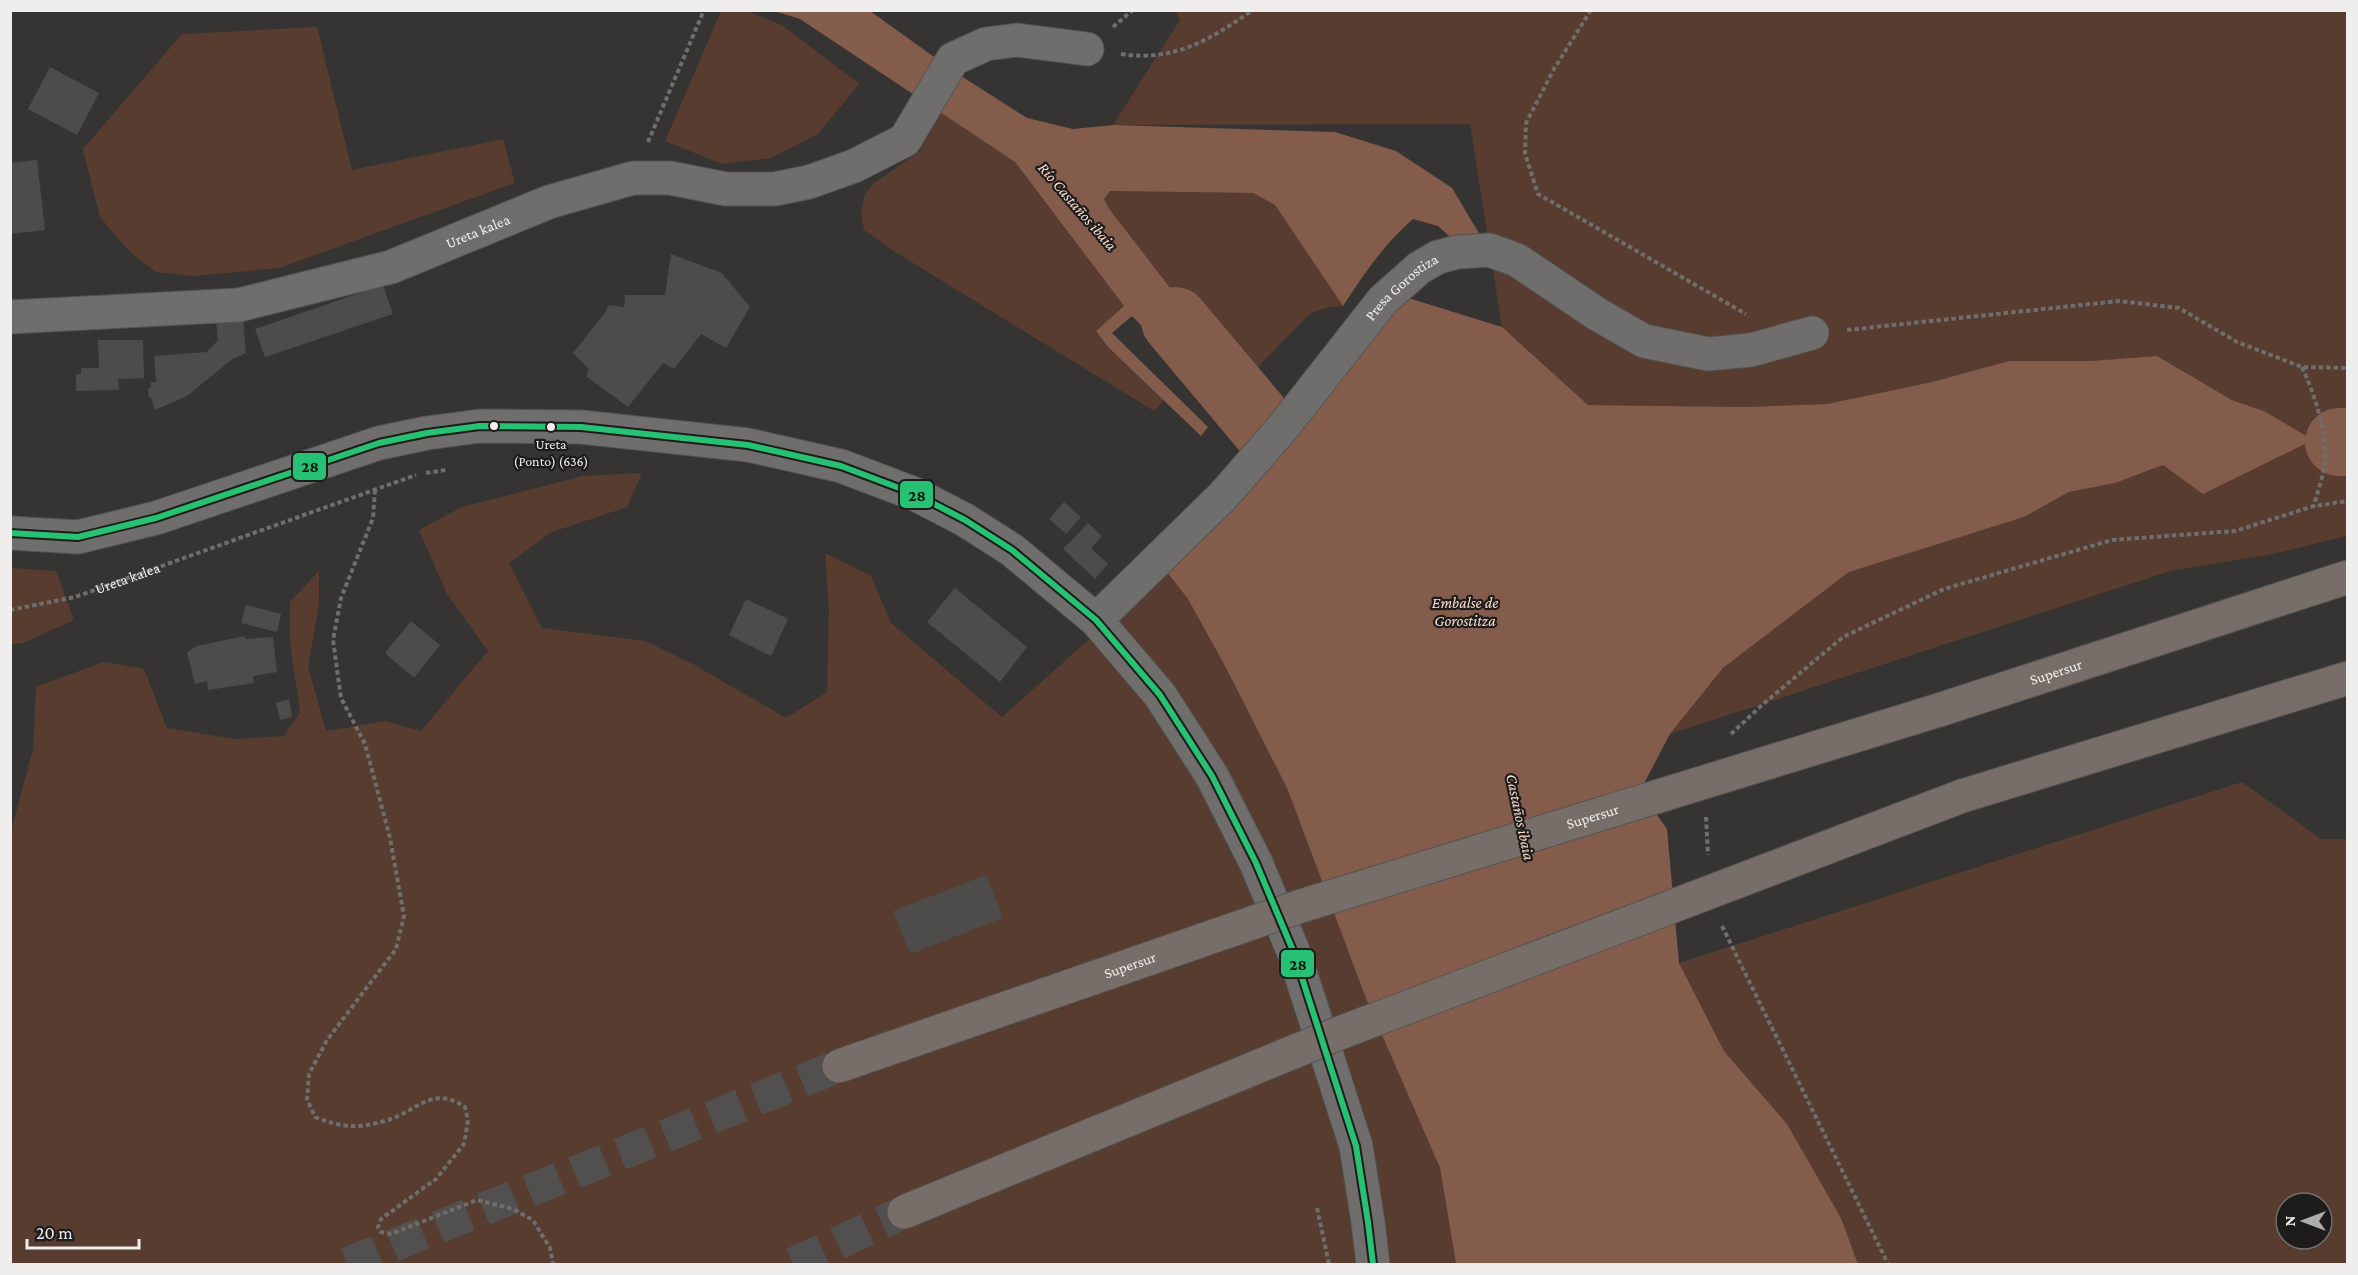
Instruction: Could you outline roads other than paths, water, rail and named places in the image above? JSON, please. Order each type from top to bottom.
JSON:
[{"type":"highway","name":"Supersur","points":[[839,1066],[1301,906],[1939,710],[2348,577]]},
{"type":"highway","points":[[904,1212],[1337,1034],[1962,796],[2348,678]]},
{"type":"street","name":"Ureta kalea","points":[[10,317],[239,304],[391,267],[549,202],[633,178],[670,178],[726,189],[775,189],[809,182],[854,166],[905,140],[953,59],[986,44],[1017,40],[1087,48]]},
{"type":"street","name":"Presa Gorostiza","points":[[1096,620],[1223,496],[1284,426],[1383,300],[1419,268],[1437,257],[1458,252],[1489,250],[1517,260],[1598,314],[1644,341],[1708,354],[1751,350],[1812,333]]},
{"type":"street","points":[[10,533],[78,537],[156,518],[379,443],[427,433],[480,426],[581,427],[748,445],[841,465],[915,494],[965,520],[1012,550],[1096,620],[1166,704],[1212,776],[1260,873],[1294,954],[1356,1146],[1373,1264]]},
{"type":"water","points":[[774,11],[870,11],[958,74],[1027,118],[1073,129],[1113,125],[1335,132],[1396,151],[1452,188],[1489,250],[1457,243],[1438,226],[1413,219],[1384,249],[1343,306],[1275,205],[1253,193],[1110,191],[1104,199],[1110,210],[1243,382],[1222,407],[1132,316],[1112,333],[1208,427],[1201,436],[1108,347],[1096,331],[1124,306],[1015,162],[800,19]]},
{"type":"water","name":"Embalse de Gorostitza","points":[[1405,297],[1502,327],[1588,405],[1745,407],[1827,404],[1932,382],[2009,361],[2090,361],[2157,356],[2232,400],[2264,411],[2313,440],[2203,494],[2163,465],[2115,483],[2069,492],[2024,517],[1849,572],[1723,668],[1670,734],[1640,791],[1667,829],[1679,963],[1724,1051],[1787,1124],[1841,1218],[1858,1264],[1456,1264],[1440,1168],[1365,996],[1287,788],[1188,599],[1166,571],[1268,464],[1284,451],[1299,426]]},
{"type":"waterway","name":"Río Castaños ibaia","points":[[1175,321],[1284,451],[1356,512]]},
{"type":"waterway","points":[[2339,442],[2348,442]]},
{"type":"tunnel","points":[[347,1264],[839,1066]]},
{"type":"tunnel","points":[[793,1264],[904,1212]]},
{"type":"place","name":"Ureta (Ponto) (636)","points":[[551,427]]},
{"type":"water label","name":"Castaños ibaia","points":[[1521,817]]}]
